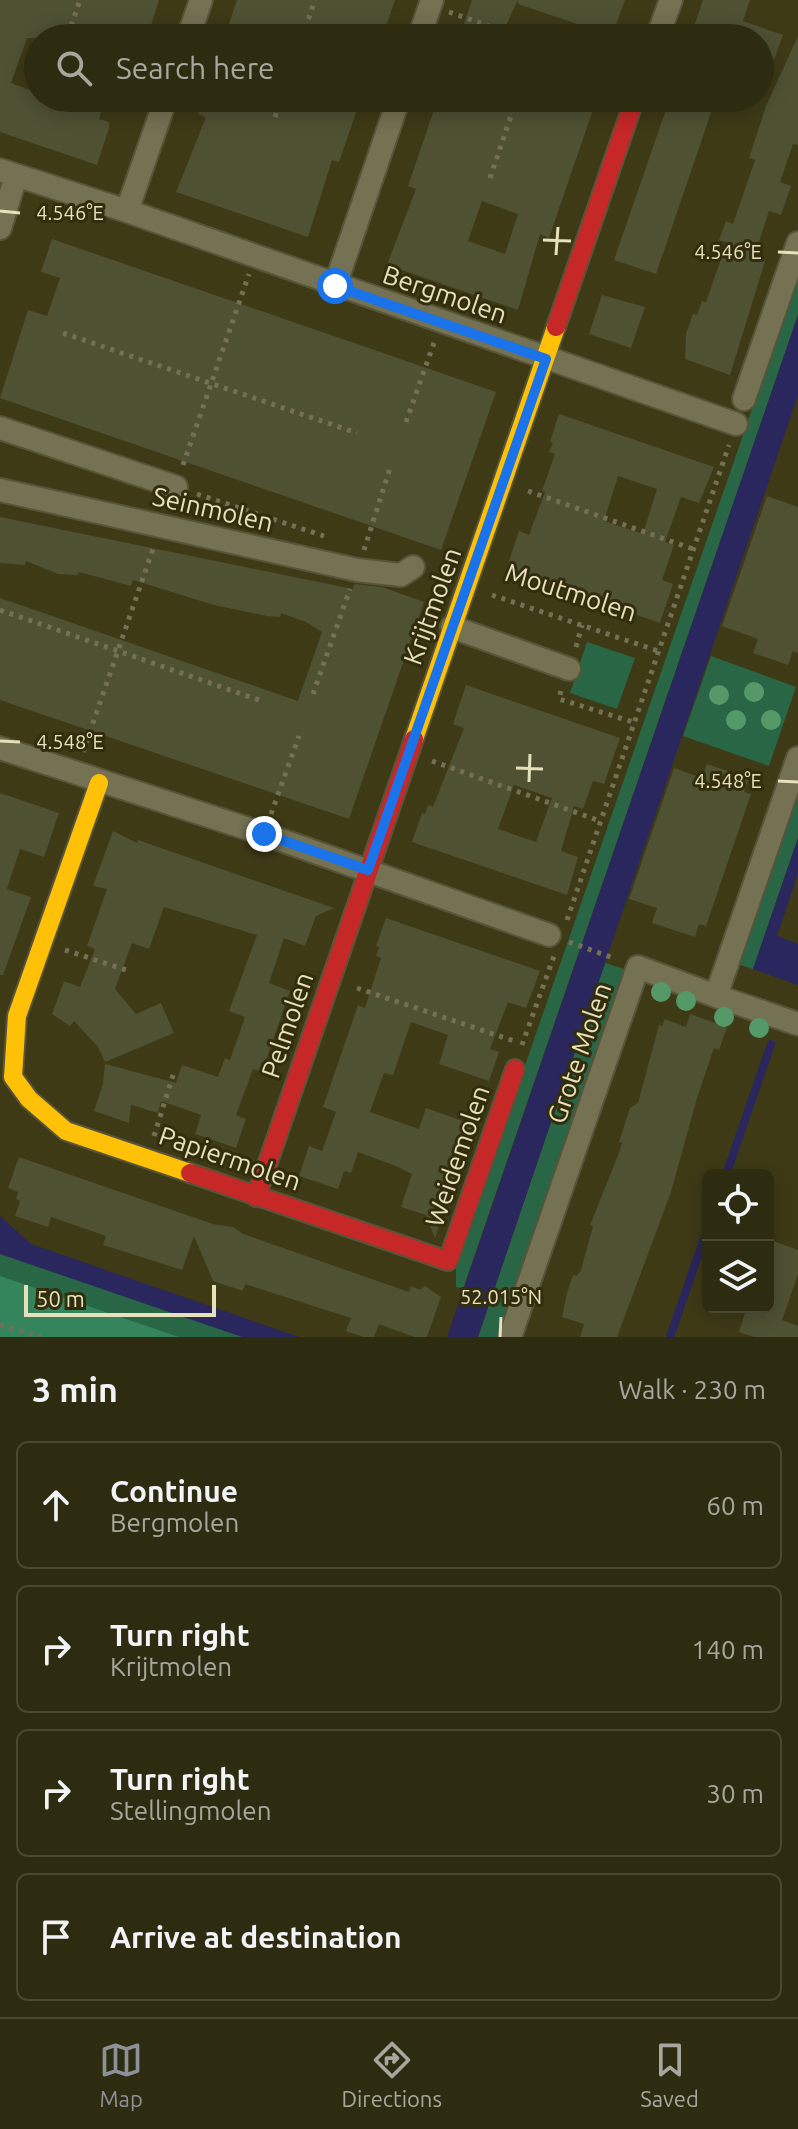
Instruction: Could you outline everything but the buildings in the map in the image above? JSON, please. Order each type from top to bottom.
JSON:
[{"type":"street","points":[[193,24],[201,0]]},
{"type":"street","points":[[662,24],[671,0]]},
{"type":"street","points":[[424,24],[431,3]]},
{"type":"street","points":[[127,211],[161,112]]},
{"type":"street","points":[[335,286],[394,112]]},
{"type":"street","name":"Krijtmolen","points":[[368,870],[630,112]]},
{"type":"street","points":[[0,228],[8,173]]},
{"type":"street","name":"Bergmolen","points":[[8,173],[127,211],[736,424]]},
{"type":"street","points":[[744,399],[798,243]]},
{"type":"street","name":"Seinmolen","points":[[0,428],[176,487]]},
{"type":"street","name":"Seinmolen","points":[[0,490],[357,570],[401,575],[413,567]]},
{"type":"street","points":[[452,627],[569,669]]},
{"type":"street","points":[[0,748],[99,783],[264,834],[560,939]]},
{"type":"street","points":[[798,758],[716,996],[798,1024]]},
{"type":"street","name":"Papiermolen","points":[[99,783],[17,1016],[7,1078],[66,1131],[448,1261]]},
{"type":"street","name":"Pelmolen","points":[[256,1197],[368,870]]},
{"type":"street","name":"Grote Molen","points":[[510,1337],[638,967],[716,996]]},
{"type":"street","name":"Weidemolen","points":[[448,1261],[515,1069]]},
{"type":"path","points":[[72,24],[80,0]]},
{"type":"path","points":[[307,24],[315,0]]},
{"type":"path","points":[[431,3],[486,24]]},
{"type":"path","points":[[275,117],[277,112]]},
{"type":"path","points":[[490,178],[512,112]]},
{"type":"path","points":[[406,422],[441,323]]},
{"type":"path","points":[[63,333],[357,433]]},
{"type":"path","points":[[515,1069],[736,424]]},
{"type":"path","points":[[504,483],[693,549]]},
{"type":"path","name":"Moutmolen","points":[[466,586],[658,651]]},
{"type":"path","points":[[0,610],[259,700]]},
{"type":"path","points":[[264,834],[299,736]]},
{"type":"path","points":[[407,752],[600,821]]},
{"type":"path","points":[[560,939],[622,962]]},
{"type":"path","points":[[43,942],[129,971]]},
{"type":"path","points":[[331,980],[523,1044]]},
{"type":"path","points":[[147,1159],[174,1072]]},
{"type":"path","points":[[0,1325],[41,1337]]},
{"type":"green space","points":[[798,276],[798,315],[463,1289],[456,1287],[456,1265]]},
{"type":"green space","points":[[587,642],[635,658],[617,709],[570,693]]},
{"type":"green space","points":[[711,656],[796,687],[769,766],[683,736]]},
{"type":"green space","points":[[798,789],[798,838],[753,969],[737,964]]},
{"type":"green space","points":[[605,963],[624,969],[499,1337],[478,1337]]},
{"type":"green space","points":[[0,1245],[269,1337],[0,1337]]},
{"type":"green space","points":[[0,1276],[179,1337],[0,1337]]},
{"type":"shaded area","points":[[798,315],[798,395],[478,1337],[447,1337]]},
{"type":"shaded area","points":[[798,838],[798,874],[777,936],[798,944],[798,985],[753,969]]},
{"type":"shaded area","points":[[0,1216],[31,1244],[299,1337],[242,1337],[0,1254]]},
{"type":"waterway","points":[[728,1169],[771,1044]]},
{"type":"waterway","points":[[670,1337],[703,1241]]},
{"type":"traffic: slow","points":[[414,739],[556,327]]},
{"type":"traffic: slow","points":[[99,783],[17,1016],[13,1077],[29,1099],[66,1131],[190,1173]]},
{"type":"traffic: jam","points":[[556,327],[630,112]]},
{"type":"traffic: jam","points":[[256,1197],[414,739]]},
{"type":"traffic: jam","points":[[190,1173],[448,1261],[515,1069]]},
{"type":"route","points":[[264,834],[368,870],[546,359],[335,286]]}]
